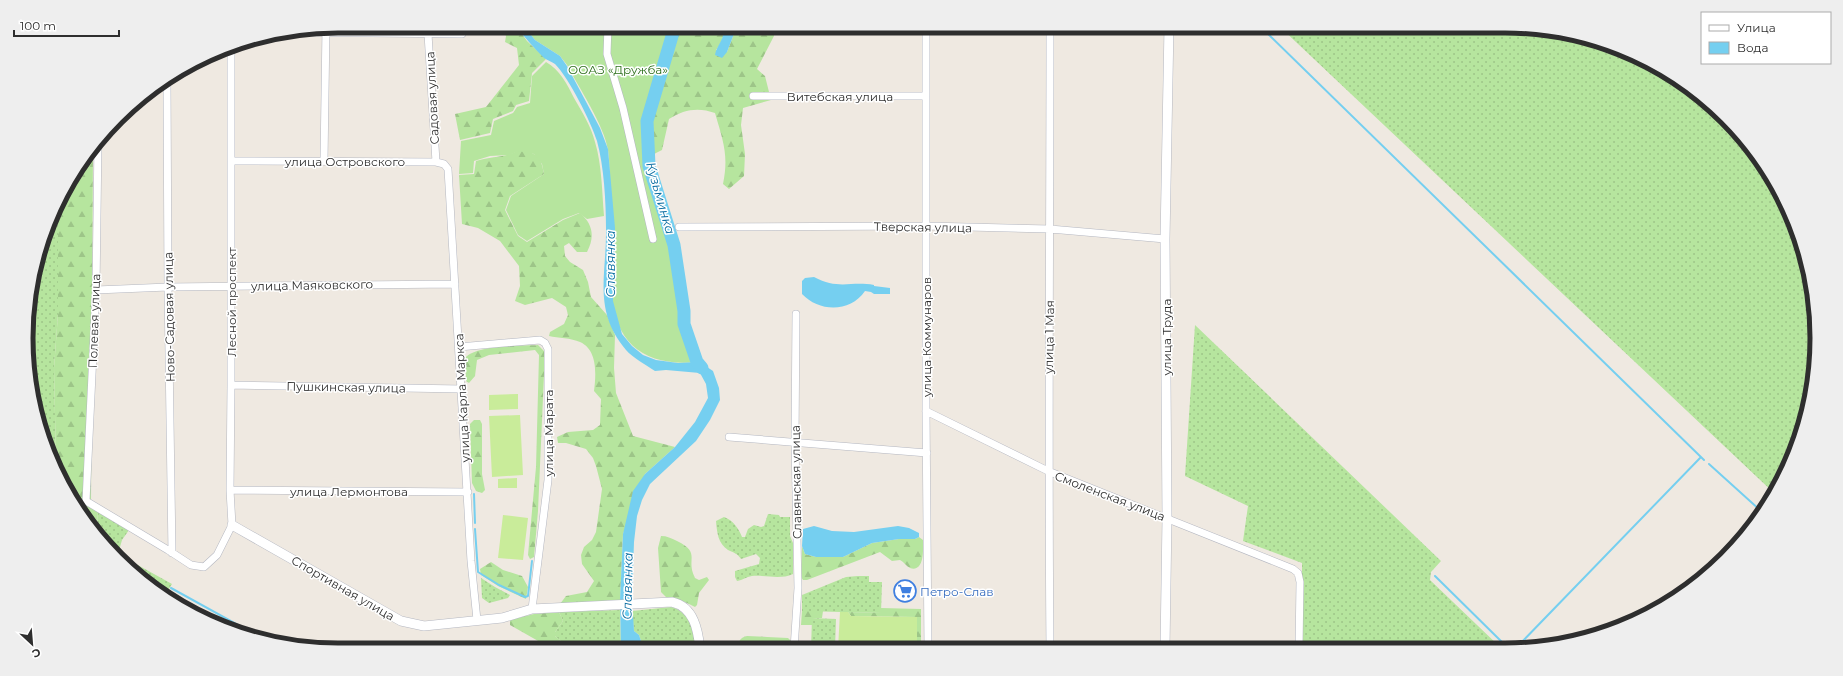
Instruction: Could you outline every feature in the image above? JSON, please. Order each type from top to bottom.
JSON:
[{"type":"street","points":[[421,33],[462,34]]},
{"type":"street","points":[[607,33],[607,54],[623,108],[653,238]]},
{"type":"street","name":"улица Коммунаров","points":[[926,33],[926,411],[928,643]]},
{"type":"street","name":"улица 1 Мая","points":[[1050,33],[1048,471],[1050,643]]},
{"type":"street","name":"улица Труда","points":[[1165,643],[1167,518],[1166,239],[1169,33]]},
{"type":"street","points":[[324,161],[326,34]]},
{"type":"street","name":"Садовая улица","points":[[428,34],[436,162]]},
{"type":"street","name":"Лесной проспект","points":[[172,553],[191,566],[204,567],[217,555],[232,525],[230,490],[232,161],[231,52]]},
{"type":"street","name":"Ново-Садовая улица","points":[[168,85],[168,287],[172,553]]},
{"type":"street","name":"Витебская улица","points":[[753,96],[926,96]]},
{"type":"street","name":"Полевая улица","points":[[98,150],[96,290],[86,501],[172,553]]},
{"type":"street","name":"улица Островского","points":[[232,161],[436,162]]},
{"type":"street","name":"улица Карла Маркса","points":[[436,162],[444,164],[448,168],[450,176],[471,561],[477,620]]},
{"type":"street","name":"Тверская улица","points":[[680,227],[927,226],[1050,229],[1166,239]]},
{"type":"street","name":"улица Маяковского","points":[[96,290],[168,287],[456,284]]},
{"type":"street","name":"Славянская улица","points":[[794,643],[798,588],[795,442],[796,314]]},
{"type":"street","name":"улица Марата","points":[[459,347],[540,340],[545,343],[548,350],[548,480],[532,609]]},
{"type":"street","name":"Пушкинская улица","points":[[231,385],[462,389]]},
{"type":"street","name":"Смоленская улица","points":[[926,411],[1048,471],[1293,569],[1298,573],[1300,582],[1299,643]]},
{"type":"street","points":[[729,437],[927,453]]},
{"type":"street","name":"улица Лермонтова","points":[[230,490],[468,492]]},
{"type":"street","name":"Спортивная улица","points":[[232,525],[401,621],[424,626],[502,618],[532,609],[672,602],[680,604],[686,608],[696,628],[699,643]]},
{"type":"green space","points":[[504,33],[521,33],[527,41],[546,59],[532,73],[529,101],[516,105],[513,111],[493,119],[490,133],[460,140],[455,114],[486,107],[519,65],[517,48],[505,42],[506,36]]},
{"type":"green space","name":"ООАЗ «Дружба»","points":[[530,33],[673,33],[647,121],[649,166],[674,245],[684,311],[684,324],[697,362],[679,363],[663,361],[649,356],[636,349],[627,339],[619,326],[614,310],[612,292],[615,242],[609,154],[606,140],[602,129],[567,65],[560,56],[535,40]]},
{"type":"green space","points":[[673,33],[724,33],[716,50],[727,52],[734,33],[774,33],[774,36],[757,69],[765,76],[771,100],[743,108],[741,125],[745,154],[744,176],[729,189],[723,184],[725,174],[725,156],[723,140],[715,113],[703,110],[692,110],[680,113],[669,119],[662,150],[654,154],[649,151],[647,121]]},
{"type":"green space","points":[[1286,33],[1505,33],[1565,39],[1603,49],[1640,64],[1674,84],[1695,99],[1738,141],[1759,169],[1779,203],[1787,221],[1800,259],[1804,278],[1810,338],[1804,398],[1800,417],[1787,455],[1770,489]]},
{"type":"green space","points":[[546,62],[551,65],[563,78],[591,130],[599,160],[604,216],[587,219],[579,213],[563,219],[527,241],[518,235],[506,210],[511,196],[544,174],[542,164],[534,154],[519,151],[509,155],[490,156],[474,161],[473,173],[459,174],[461,141],[491,135],[494,121],[513,113],[517,107],[530,103],[532,76]]},
{"type":"green space","points":[[519,150],[530,152],[537,156],[543,168],[544,174],[510,196],[505,210],[518,236],[527,242],[563,220],[580,213],[588,222],[592,236],[587,252],[577,252],[569,243],[564,246],[565,256],[570,262],[583,270],[588,282],[591,297],[607,315],[615,335],[614,368],[616,393],[633,436],[675,447],[645,474],[623,534],[620,600],[560,604],[566,596],[587,592],[594,581],[582,564],[581,555],[584,547],[592,540],[596,532],[602,489],[593,458],[586,449],[566,443],[558,443],[557,437],[568,432],[593,430],[600,425],[601,399],[594,391],[595,371],[593,357],[586,346],[580,342],[549,336],[550,332],[564,324],[568,315],[566,307],[552,298],[525,305],[515,301],[520,286],[519,266],[500,241],[478,228],[462,224],[459,175],[474,174],[476,161],[503,156]]},
{"type":"green space","points":[[93,156],[91,507],[98,511],[97,525],[84,507],[64,473],[56,455],[54,368],[58,314],[58,216],[74,185]]},
{"type":"green space","points":[[58,216],[58,314],[54,368],[56,455],[43,417],[39,398],[33,338],[39,278],[43,259]]},
{"type":"green space","points":[[1195,325],[1441,561],[1431,572],[1430,580],[1496,643],[1302,643],[1302,563],[1243,541],[1248,506],[1185,476]]},
{"type":"green space","points":[[538,345],[545,352],[538,511],[534,557],[530,559],[528,555],[536,467],[539,355],[535,350],[489,355],[477,360],[475,376],[469,383],[466,381],[465,358],[471,354],[488,348]]},
{"type":"green space","points":[[518,394],[518,409],[489,410],[489,395]]},
{"type":"green space","points":[[520,415],[523,475],[492,477],[489,416]]},
{"type":"green space","points":[[474,420],[480,420],[482,424],[482,474],[485,490],[482,493],[476,491],[472,483],[470,424]]},
{"type":"green space","points":[[517,478],[517,488],[498,488],[498,479]]},
{"type":"green space","points":[[98,511],[129,530],[122,540],[119,551],[109,539],[97,525]]},
{"type":"green space","points":[[768,514],[779,515],[780,517],[790,517],[790,536],[793,543],[793,574],[783,577],[752,576],[737,581],[735,571],[759,564],[760,558],[756,554],[741,559],[737,554],[728,550],[722,544],[719,537],[716,521],[724,517],[727,518],[735,525],[742,537],[745,537],[748,529],[754,525],[761,527],[764,526]]},
{"type":"green space","points":[[503,515],[528,518],[523,560],[498,558]]},
{"type":"green space","points":[[661,536],[673,539],[685,545],[691,553],[691,566],[695,578],[699,580],[707,577],[709,580],[699,593],[697,605],[695,607],[685,602],[667,598],[661,592],[658,548]]},
{"type":"green space","points":[[919,537],[923,540],[923,554],[921,563],[915,569],[910,568],[900,560],[892,561],[880,552],[807,580],[803,580],[801,577],[802,546],[805,554],[816,557],[843,557],[872,543],[899,539],[915,539]]},
{"type":"green space","points":[[129,560],[172,584],[168,591]]},
{"type":"green space","points":[[491,562],[503,570],[522,576],[528,587],[526,599],[498,586],[481,575],[480,569]]},
{"type":"green space","points":[[869,576],[869,582],[882,582],[881,613],[802,611],[802,595],[846,577]]},
{"type":"green space","points":[[481,578],[510,595],[508,598],[489,603],[482,598]]},
{"type":"green space","points":[[671,607],[678,610],[683,613],[690,623],[696,643],[640,643],[641,641],[639,635],[634,631],[632,611]]},
{"type":"green space","points":[[881,608],[921,609],[921,643],[917,643],[917,617],[851,616],[848,612],[881,613]]},
{"type":"green space","points":[[620,610],[621,643],[563,643],[555,636],[555,632],[563,621],[559,612]]},
{"type":"green space","points":[[802,611],[823,611],[822,618],[812,618],[812,625],[801,625]]},
{"type":"green space","points":[[559,612],[563,621],[555,632],[555,636],[563,643],[542,643],[510,625],[510,620],[534,614]]},
{"type":"green space","points":[[840,612],[848,612],[851,616],[917,617],[917,643],[838,643]]},
{"type":"green space","points":[[812,618],[836,619],[835,643],[811,643]]},
{"type":"green space","points":[[747,636],[788,638],[792,642],[739,643],[742,638]]},
{"type":"water","name":"Славянка","points":[[522,33],[530,33],[535,40],[560,56],[567,66],[600,128],[608,149],[615,228],[613,301],[622,334],[632,346],[643,355],[656,360],[678,363],[697,362],[707,367],[713,371],[719,388],[720,400],[710,420],[696,441],[650,484],[642,500],[637,516],[634,542],[632,598],[634,631],[639,635],[641,641],[640,643],[621,643],[620,600],[623,534],[633,491],[645,474],[675,447],[695,422],[708,398],[706,384],[700,373],[666,370],[655,371],[629,353],[615,335],[605,306],[604,276],[606,207],[603,173],[597,141],[590,123],[567,79],[555,64],[544,58]]},
{"type":"water","points":[[734,33],[727,52],[722,58],[715,55],[723,34]]},
{"type":"water","points":[[814,277],[830,283],[866,284],[890,288],[890,294],[874,294],[865,291],[859,298],[851,303],[834,308],[825,307],[809,300],[802,294],[802,281],[805,278]]},
{"type":"water","points":[[814,526],[832,531],[854,532],[898,526],[909,528],[919,533],[919,537],[915,539],[899,539],[872,543],[843,557],[816,557],[805,554],[802,546],[803,529]]},
{"type":"waterway","name":"Кузьминка","points":[[673,33],[647,121],[649,166],[674,245],[684,311],[684,324],[697,362],[702,368]]},
{"type":"waterway","points":[[1267,33],[1704,460]]},
{"type":"waterway","points":[[1522,642],[1701,457]]},
{"type":"waterway","points":[[1709,464],[1758,508]]},
{"type":"waterway","points":[[474,494],[475,523]]},
{"type":"waterway","points":[[475,529],[478,572],[499,585],[525,597],[528,596],[532,561]]},
{"type":"waterway","points":[[1435,576],[1503,643]]},
{"type":"waterway","points":[[171,588],[244,628]]},
{"type":"place","name":"Петро-Слав","points":[[905,591]]}]
